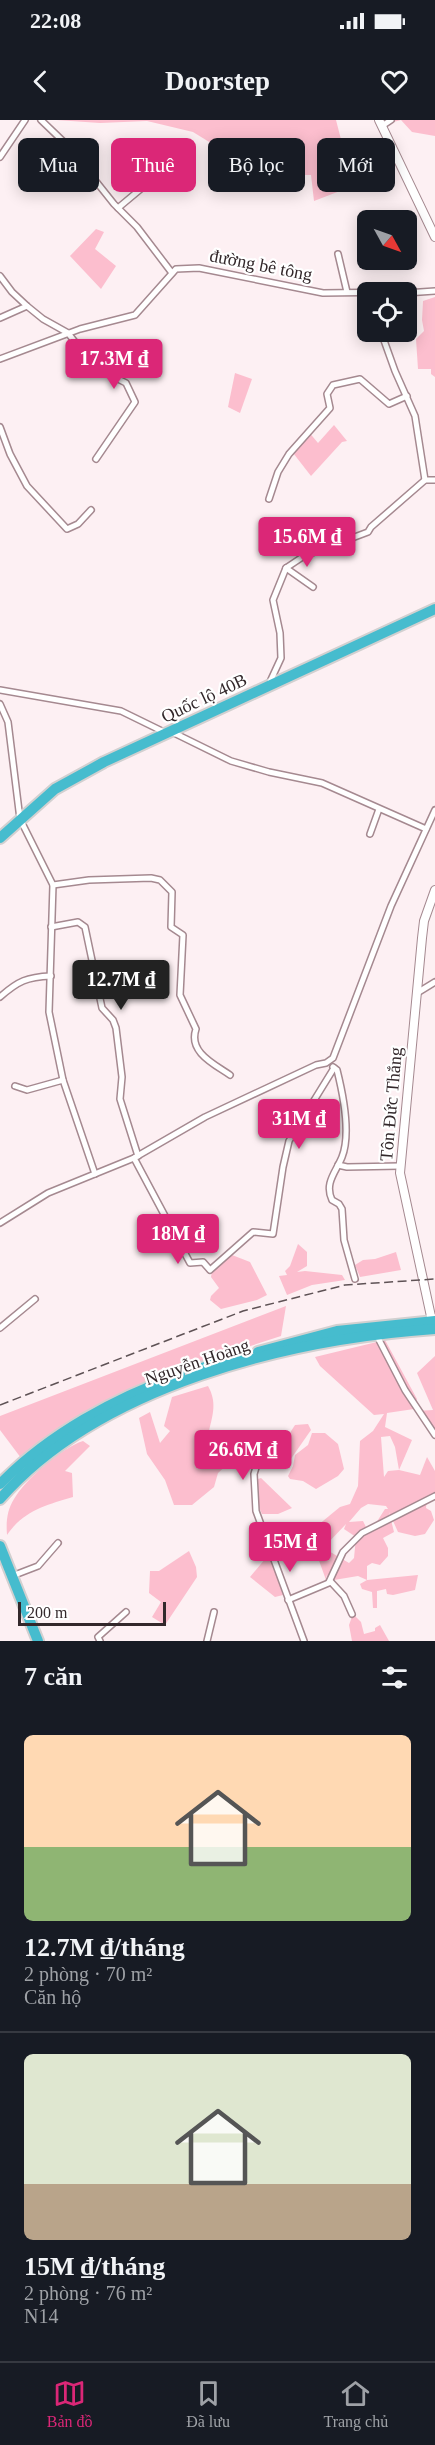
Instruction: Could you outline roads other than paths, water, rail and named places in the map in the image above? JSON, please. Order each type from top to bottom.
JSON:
[{"type":"highway","name":"Quốc lộ 40B","points":[[0,838],[56,789],[104,762],[435,609]]},
{"type":"highway","name":"Nguyễn Hoàng","points":[[0,1498],[51,1452],[92,1424],[156,1392],[256,1359],[333,1341],[434,1324]]},
{"type":"highway","name":"Nguyễn Hoàng","points":[[0,1484],[14,1471],[84,1420],[123,1398],[164,1381],[213,1364],[337,1331],[434,1324]]},
{"type":"highway","points":[[0,1472],[14,1471]]},
{"type":"highway","points":[[0,1546],[36,1641]]},
{"type":"highway","points":[[0,1561],[36,1641]]},
{"type":"street","points":[[0,157],[26,120]]},
{"type":"street","points":[[0,359],[68,333],[135,315],[172,273],[135,224],[118,208],[67,145],[41,120]]},
{"type":"street","points":[[391,120],[381,123],[435,237]]},
{"type":"street","points":[[118,208],[137,192]]},
{"type":"street","points":[[338,254],[347,292]]},
{"type":"street","name":"đường bê tông","points":[[172,273],[176,269],[199,268],[323,293],[357,292]]},
{"type":"street","points":[[0,276],[27,306],[43,319],[68,333],[82,351],[100,361],[110,375],[126,383],[135,402],[96,459]]},
{"type":"street","points":[[417,292],[435,291]]},
{"type":"street","points":[[0,318],[27,306]]},
{"type":"street","points":[[385,342],[418,424],[425,480]]},
{"type":"street","points":[[268,500],[278,472],[289,454],[330,408],[327,394],[333,385],[360,379],[389,404],[407,396]]},
{"type":"street","points":[[0,428],[10,454],[27,486],[67,529],[78,524],[91,510]]},
{"type":"street","points":[[269,686],[281,657],[280,633],[273,600],[286,568],[304,556],[368,532],[425,480],[435,480]]},
{"type":"street","points":[[286,568],[313,587]]},
{"type":"street","points":[[0,690],[121,711],[231,761],[268,772],[322,783],[426,829]]},
{"type":"street","points":[[0,704],[8,722],[20,819],[53,885],[49,1012],[63,1080],[95,1174]]},
{"type":"street","points":[[370,834],[379,809]]},
{"type":"street","points":[[0,1223],[48,1193],[136,1157],[205,1117],[316,1065],[326,1063],[337,1052],[391,906],[435,810]]},
{"type":"street","points":[[53,885],[89,880],[151,878],[160,880],[172,892],[171,927],[183,935],[180,995],[196,1029],[193,1037],[194,1043],[205,1057],[230,1076]]},
{"type":"street","name":"Tôn Đức Thắng","points":[[434,1324],[404,1200],[400,1166],[424,921],[435,890]]},
{"type":"street","points":[[51,927],[78,922],[85,927],[102,1008],[113,1020],[116,1028],[122,1077],[120,1099],[136,1157],[190,1263],[203,1262],[210,1270],[253,1232],[273,1234],[289,1141],[334,1068]]},
{"type":"street","points":[[0,997],[10,988],[36,975],[51,976]]},
{"type":"street","points":[[417,993],[435,982]]},
{"type":"street","points":[[326,1063],[337,1070],[345,1102],[345,1144],[338,1165],[330,1179],[329,1195],[342,1209],[344,1240],[355,1279]]},
{"type":"street","points":[[15,1086],[27,1090],[63,1080]]},
{"type":"street","points":[[338,1165],[347,1167],[400,1166]]},
{"type":"street","points":[[0,1329],[35,1299]]},
{"type":"street","points":[[376,1335],[405,1390],[435,1435]]},
{"type":"street","points":[[260,1454],[254,1474],[256,1511],[304,1641]]},
{"type":"street","points":[[288,1600],[329,1582],[343,1552],[362,1533],[435,1496]]},
{"type":"street","points":[[12,1576],[38,1566],[58,1543]]},
{"type":"street","points":[[329,1582],[335,1585],[344,1596],[352,1614]]},
{"type":"street","points":[[99,1639],[126,1612]]},
{"type":"street","points":[[207,1641],[214,1612]]},
{"type":"railway","points":[[0,1405],[243,1311],[345,1285],[435,1279]]}]
